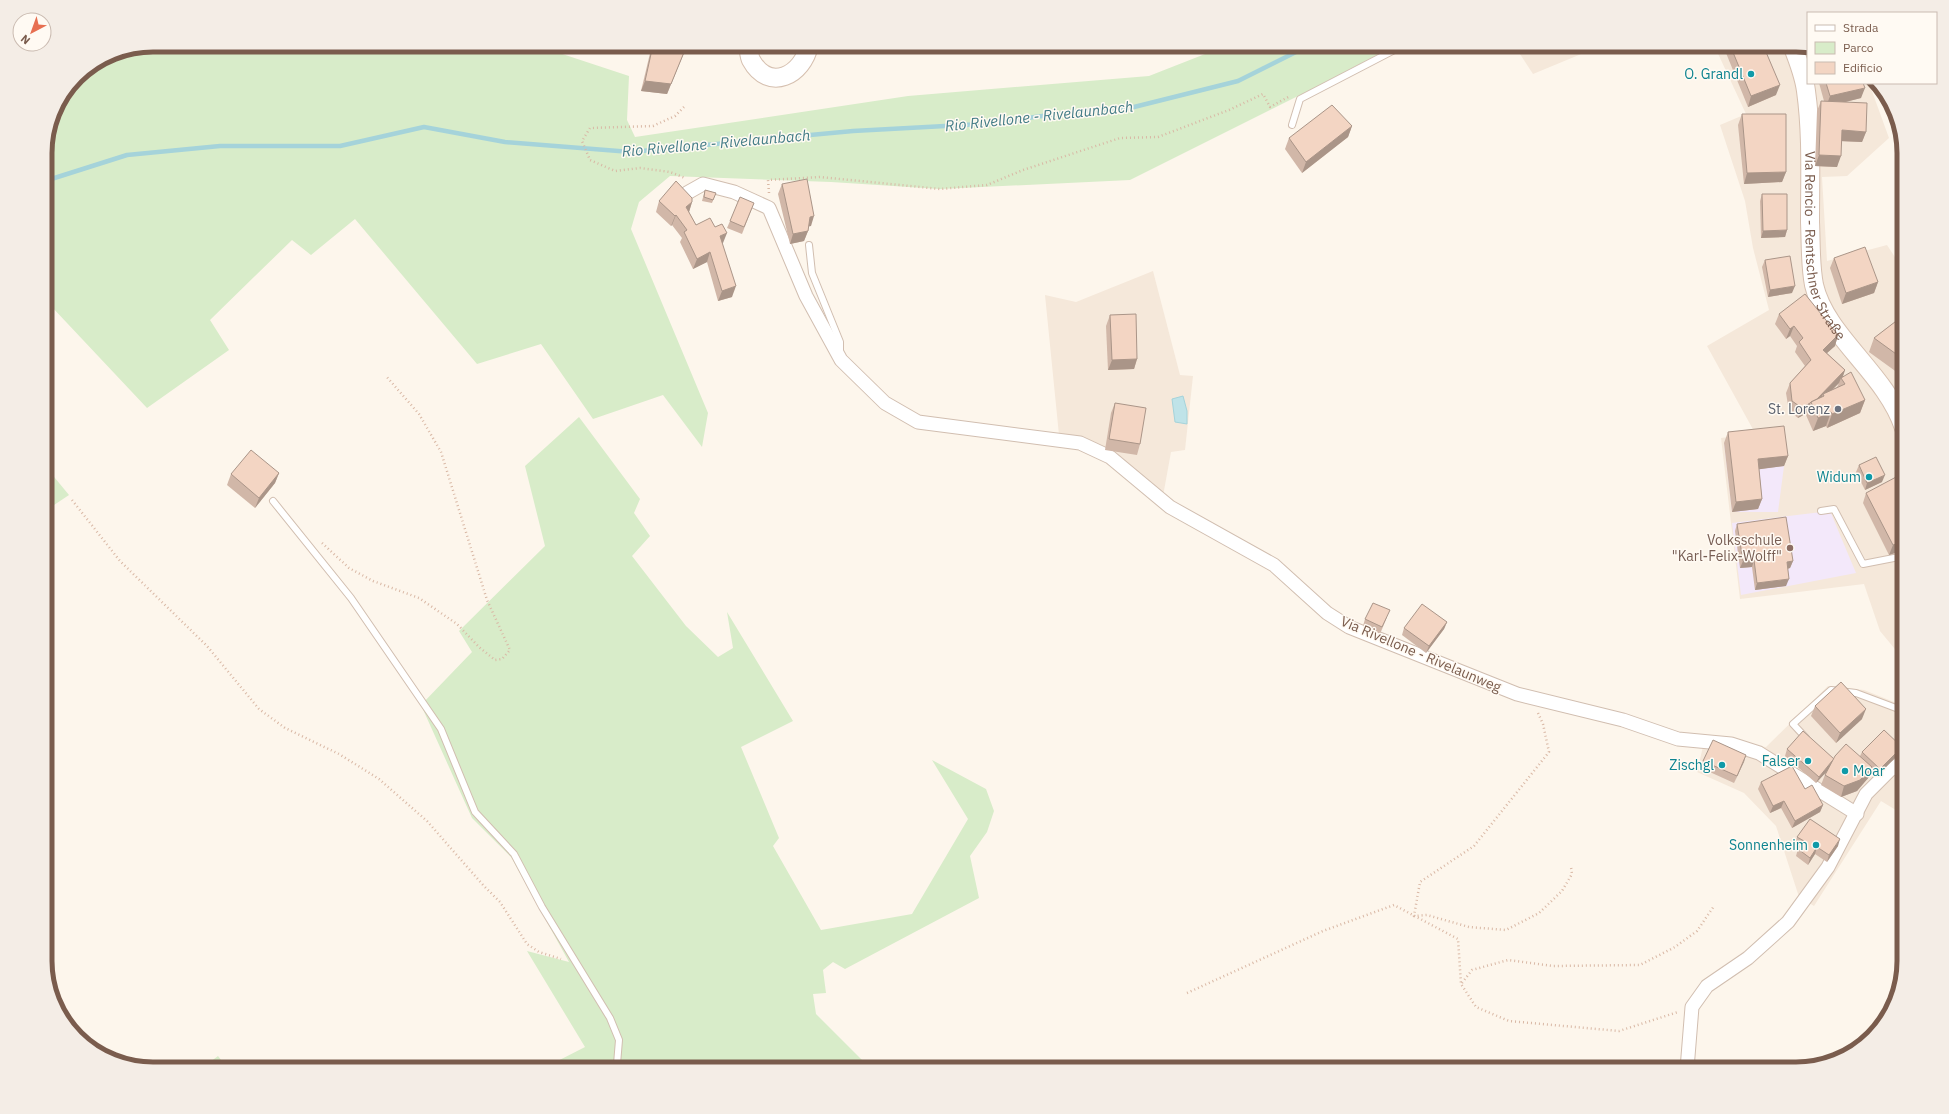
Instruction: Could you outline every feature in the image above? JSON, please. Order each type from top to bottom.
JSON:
[{"type":"street","points":[[749,52],[750,60],[761,72],[772,78],[783,78],[798,69],[807,52]]},
{"type":"street","name":"Via Rencio - Rentschner Straße","points":[[1795,52],[1800,65],[1806,90],[1809,127],[1811,261],[1815,286],[1821,305],[1834,326],[1884,389],[1897,411]]},
{"type":"street","points":[[687,193],[703,184],[734,192],[769,208]]},
{"type":"street","name":"Via Rivellone - Rivelaunweg","points":[[769,208],[806,296],[841,360],[885,403],[918,422],[1080,443],[1110,457],[1170,507],[1274,565],[1327,612],[1349,627],[1530,698],[1623,720],[1678,739],[1731,744],[1759,753],[1857,814]]},
{"type":"street","points":[[1688,1062],[1692,1007],[1707,986],[1748,958],[1788,922],[1828,867],[1857,814],[1866,794],[1890,770],[1897,766]]},
{"type":"lane","points":[[1292,125],[1300,99],[1391,52]]},
{"type":"lane","points":[[809,245],[812,273],[840,342],[841,360]]},
{"type":"lane","points":[[273,501],[351,598],[441,729],[475,812],[514,854],[542,907],[610,1018],[618,1040],[617,1062]]},
{"type":"lane","points":[[1821,511],[1834,509],[1863,564],[1897,557]]},
{"type":"lane","points":[[1812,743],[1793,724],[1831,690],[1856,693],[1897,708]]},
{"type":"path","points":[[769,208],[768,180],[820,176],[940,189],[987,185],[1023,170],[1120,138],[1158,137],[1229,110],[1262,94],[1270,107],[1293,94]]},
{"type":"path","points":[[684,107],[675,116],[653,126],[590,128],[582,141],[590,160],[615,171],[640,168],[670,172],[691,181],[703,184]]},
{"type":"path","points":[[320,542],[348,568],[373,581],[419,598],[457,624],[479,647],[495,660],[502,659],[510,650],[487,600],[441,452],[419,414],[386,376]]},
{"type":"path","points":[[72,500],[120,561],[207,646],[258,709],[285,728],[339,754],[379,779],[427,821],[483,885],[500,902],[527,944],[539,952],[577,963]]},
{"type":"path","points":[[1414,916],[1420,882],[1474,846],[1549,752],[1543,724],[1530,698]]},
{"type":"path","points":[[1414,916],[1427,915],[1469,927],[1506,930],[1539,913],[1562,891],[1572,874],[1570,867]]},
{"type":"path","points":[[1187,993],[1323,931],[1394,905],[1458,940],[1462,984],[1476,1007],[1508,1021],[1619,1031],[1692,1007]]},
{"type":"path","points":[[1462,984],[1472,970],[1508,960],[1553,966],[1640,965],[1675,947],[1697,931],[1714,906]]},
{"type":"shaded area","points":[[1519,52],[1586,52],[1533,74]]},
{"type":"shaded area","points":[[1717,52],[1807,53],[1807,84],[1869,84],[1889,138],[1847,176],[1822,177],[1827,261],[1887,245],[1897,260],[1897,652],[1880,631],[1864,584],[1740,599],[1721,438],[1755,433],[1707,346],[1769,310],[1753,248],[1745,201],[1720,125],[1746,114]]},
{"type":"shaded area","points":[[1153,271],[1180,375],[1193,376],[1185,450],[1171,452],[1161,507],[1091,449],[1060,445],[1045,295],[1076,302]]},
{"type":"shaded area","points":[[1781,436],[1784,466],[1778,512],[1732,512],[1724,443]]},
{"type":"shaded area","name":"Volksschule \"Karl-Felix-Wolff\"","points":[[1830,511],[1856,573],[1741,595],[1732,523]]},
{"type":"shaded area","points":[[1828,686],[1864,690],[1897,703],[1897,811],[1881,801],[1814,906],[1799,897],[1776,826],[1744,793],[1697,772],[1705,738],[1766,747]]},
{"type":"green space","points":[[146,52],[556,52],[629,76],[627,120],[635,137],[908,96],[1149,76],[1210,52],[1383,52],[1130,180],[940,189],[831,182],[670,176],[639,202],[631,229],[708,413],[702,447],[663,395],[593,419],[541,344],[477,364],[355,219],[311,255],[292,240],[210,320],[229,350],[147,408],[52,307],[52,146],[55,127],[69,97],[86,77],[108,62],[127,55]]},
{"type":"green space","points":[[579,417],[640,499],[634,513],[650,536],[632,556],[686,626],[718,657],[733,648],[727,612],[793,721],[741,747],[779,838],[773,846],[821,930],[912,914],[968,819],[932,760],[986,789],[994,811],[987,832],[970,856],[979,898],[845,969],[833,962],[823,970],[826,993],[813,994],[816,1014],[864,1062],[556,1062],[585,1047],[527,951],[569,962],[511,857],[472,818],[421,705],[472,652],[459,631],[545,546],[525,466]]},
{"type":"green space","points":[[52,474],[69,495],[52,506]]},
{"type":"green space","points":[[218,1056],[223,1062],[210,1062]]},
{"type":"water","points":[[1183,396],[1187,411],[1187,424],[1175,422],[1172,399]]},
{"type":"building","points":[[651,52],[684,52],[671,84],[645,81]]},
{"type":"building","points":[[1733,52],[1766,52],[1780,85],[1751,96]]},
{"type":"building","points":[[1826,84],[1863,84],[1865,88],[1830,96]]},
{"type":"building","points":[[1821,101],[1867,103],[1866,132],[1842,130],[1841,156],[1819,155]]},
{"type":"building","points":[[1332,105],[1352,126],[1306,162],[1289,138]]},
{"type":"building","points":[[1742,114],[1786,114],[1786,172],[1747,173]]},
{"type":"building","points":[[807,179],[814,216],[810,217],[808,231],[793,234],[782,184]]},
{"type":"building","points":[[676,181],[692,198],[692,202],[686,207],[696,225],[710,218],[715,227],[722,224],[727,233],[720,236],[736,286],[722,291],[710,252],[697,259],[684,232],[687,230],[676,215],[675,216],[659,201]]},
{"type":"building","points":[[705,190],[716,193],[713,200],[704,197]]},
{"type":"building","points":[[1762,194],[1787,194],[1787,230],[1763,231]]},
{"type":"building","points":[[740,197],[754,203],[744,227],[730,221]]},
{"type":"building","points":[[1865,247],[1878,282],[1846,293],[1834,258]]},
{"type":"building","points":[[1790,256],[1795,286],[1770,290],[1765,260]]},
{"type":"building","points":[[1805,294],[1838,335],[1823,350],[1845,370],[1817,399],[1802,408],[1792,401],[1790,383],[1811,360],[1799,342],[1803,338],[1794,326],[1790,329],[1779,314]]},
{"type":"building","points":[[1136,314],[1137,359],[1112,360],[1110,315]]},
{"type":"building","points":[[1897,320],[1897,355],[1874,338]]},
{"type":"building","points":[[1851,372],[1865,400],[1832,414],[1831,412],[1818,418],[1811,402],[1824,396],[1823,394],[1845,384],[1841,378]]},
{"type":"building","points":[[1115,403],[1146,408],[1140,444],[1109,439]]},
{"type":"building","points":[[1784,426],[1788,456],[1758,459],[1762,499],[1736,502],[1728,432]]},
{"type":"building","points":[[251,450],[279,473],[259,498],[231,474]]},
{"type":"building","points":[[1876,457],[1885,475],[1867,483],[1859,465]]},
{"type":"building","points":[[1897,477],[1897,544],[1893,545],[1866,493]]},
{"type":"building","points":[[1786,517],[1793,561],[1787,562],[1789,579],[1757,583],[1754,560],[1743,561],[1737,524]]},
{"type":"building","points":[[1373,603],[1390,610],[1382,627],[1365,619]]},
{"type":"building","points":[[1422,604],[1447,622],[1429,646],[1404,628]]},
{"type":"building","points":[[1841,682],[1866,709],[1840,733],[1815,706]]},
{"type":"building","points":[[1884,730],[1897,742],[1897,752],[1880,769],[1862,752]]},
{"type":"building","name":"Falser","points":[[1803,731],[1834,759],[1819,777],[1787,749]]},
{"type":"building","name":"Zischgl","points":[[1713,740],[1746,755],[1737,776],[1703,761]]},
{"type":"building","points":[[1846,744],[1872,767],[1860,780],[1844,786],[1825,775],[1835,756]]},
{"type":"building","points":[[1792,766],[1805,789],[1812,785],[1823,805],[1795,821],[1784,801],[1773,806],[1761,782]]},
{"type":"building","name":"Sonnenheim","points":[[1810,819],[1840,839],[1829,855],[1817,847],[1810,858],[1798,849],[1804,841],[1797,837]]},
{"type":"waterway","name":"Rio Rivellone - Rivelaunbach","points":[[52,179],[127,155],[220,146],[340,146],[424,127],[505,142],[631,152],[853,131],[982,124],[1080,111],[1130,108],[1238,81],[1296,52]]},
{"type":"place","name":"O. Grandl","points":[[1751,74]]},
{"type":"place","name":"St. Lorenz","points":[[1838,409]]},
{"type":"place","name":"Widum","points":[[1869,477]]},
{"type":"place","name":"Volksschule \"Karl-Felix-Wolff\"","points":[[1790,548]]},
{"type":"place","name":"Falser","points":[[1808,761]]},
{"type":"place","name":"Zischgl","points":[[1722,765]]},
{"type":"place","name":"Moar","points":[[1845,771]]},
{"type":"place","name":"Sonnenheim","points":[[1816,845]]}]
